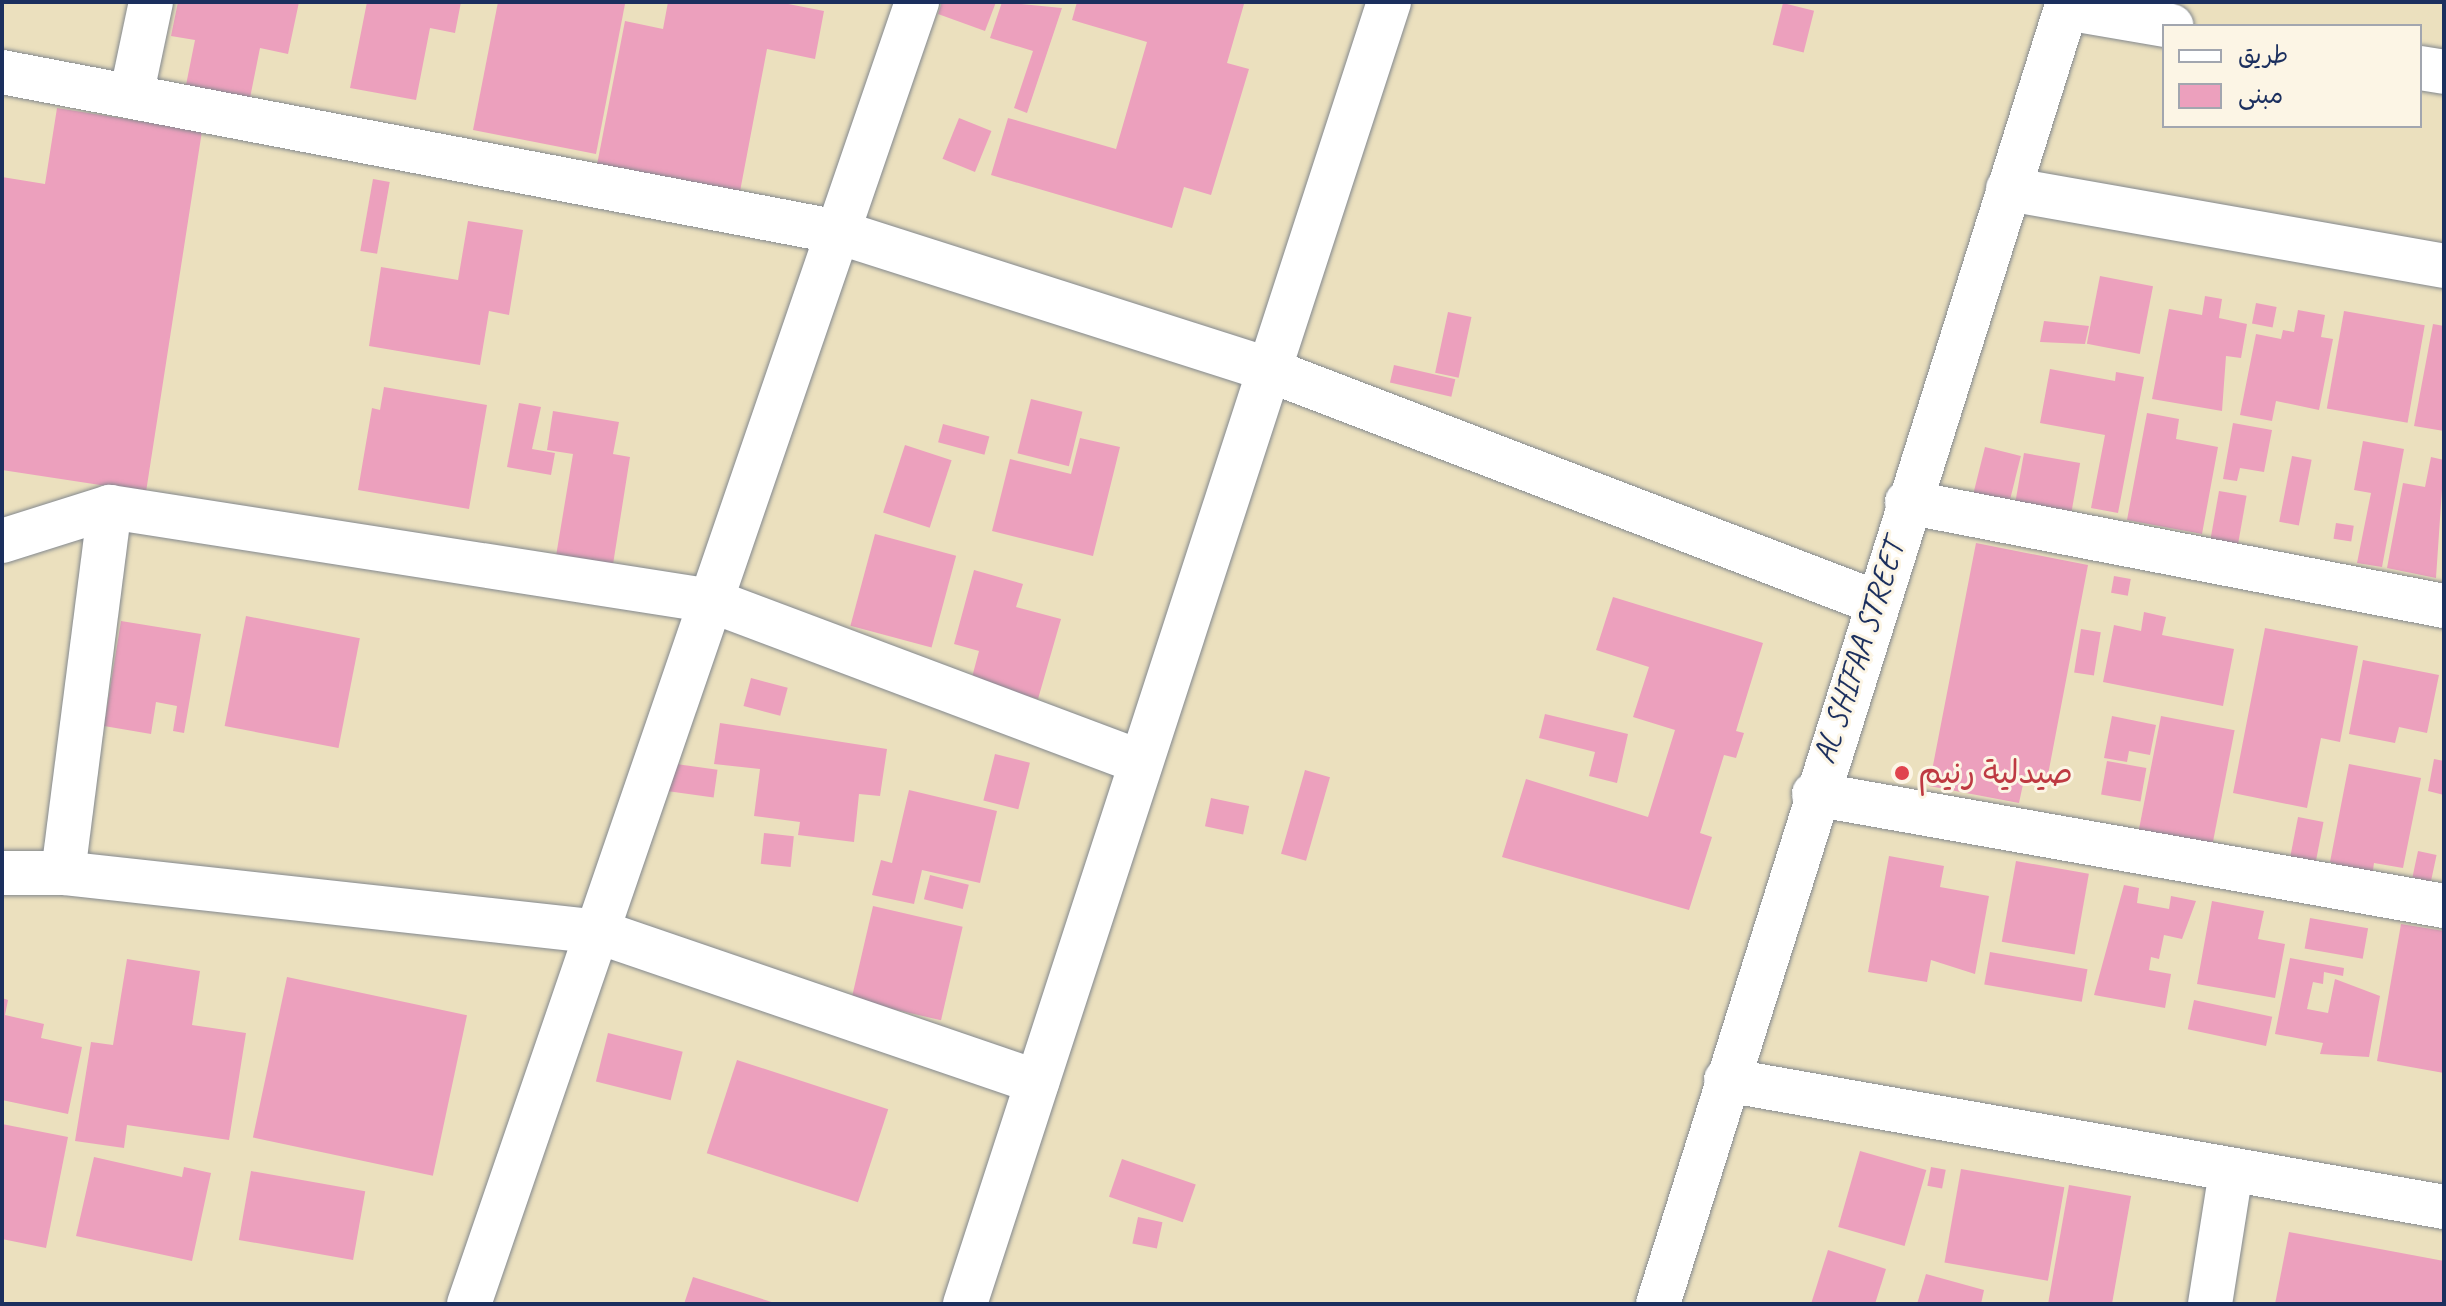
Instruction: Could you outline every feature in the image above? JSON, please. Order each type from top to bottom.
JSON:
[{"type":"street","points":[[132,92],[151,2]]},
{"type":"street","points":[[469,1304],[917,2]]},
{"type":"street","points":[[965,1304],[1138,761],[1389,2]]},
{"type":"street","points":[[2067,5],[2162,24]]},
{"type":"street","name":"AL SHIFAA STREET","points":[[1658,1304],[1814,794],[2067,5]]},
{"type":"street","points":[[2422,68],[2444,72]]},
{"type":"street","points":[[2,72],[132,92],[838,232],[1266,369],[1875,602]]},
{"type":"street","points":[[2008,189],[2444,266]]},
{"type":"street","points":[[1907,502],[2444,606]]},
{"type":"street","points":[[2,541],[110,507],[712,601],[1138,761]]},
{"type":"street","points":[[63,873],[110,507]]},
{"type":"street","points":[[1814,794],[2444,906]]},
{"type":"street","points":[[2,873],[63,873],[599,932],[1037,1082]]},
{"type":"street","points":[[1726,1080],[2444,1207]]},
{"type":"street","points":[[2210,1304],[2231,1171]]},
{"type":"building","points":[[178,2],[299,2],[288,54],[260,48],[248,108],[184,95],[195,40],[171,36]]},
{"type":"building","points":[[367,2],[461,2],[455,33],[430,28],[416,100],[350,88]]},
{"type":"building","points":[[498,2],[625,4],[596,154],[473,130]]},
{"type":"building","points":[[668,2],[778,2],[824,11],[815,59],[767,49],[738,202],[595,175],[625,21],[663,29]]},
{"type":"building","points":[[942,2],[996,2],[985,31],[938,14]]},
{"type":"building","points":[[1002,2],[1062,8],[1027,113],[1014,108],[1033,51],[990,38]]},
{"type":"building","points":[[1077,2],[1244,4],[1227,63],[1249,69],[1211,195],[1184,187],[1172,228],[991,175],[1008,118],[1116,149],[1147,42],[1072,20]]},
{"type":"building","points":[[1783,3],[1814,11],[1804,52],[1773,45]]},
{"type":"building","points":[[57,108],[202,131],[146,492],[2,470],[2,177],[45,184]]},
{"type":"building","points":[[959,118],[991,131],[975,172],[943,159]]},
{"type":"building","points":[[373,179],[390,182],[377,254],[360,251]]},
{"type":"building","points":[[468,221],[523,230],[509,315],[489,311],[480,365],[369,346],[381,267],[458,280]]},
{"type":"building","points":[[2100,276],[2153,286],[2140,354],[2087,344]]},
{"type":"building","points":[[2205,296],[2222,299],[2219,318],[2247,324],[2241,358],[2226,356],[2222,411],[2152,399],[2169,309],[2202,315]]},
{"type":"building","points":[[2256,303],[2277,307],[2273,328],[2252,324]]},
{"type":"building","points":[[2298,310],[2325,315],[2321,337],[2333,339],[2319,410],[2276,401],[2272,421],[2240,415],[2256,334],[2281,339],[2283,330],[2294,332]]},
{"type":"building","points":[[2344,311],[2425,325],[2408,423],[2327,408]]},
{"type":"building","points":[[1448,312],[1471,317],[1459,378],[1435,373]]},
{"type":"building","points":[[2044,321],[2089,326],[2085,344],[2040,342]]},
{"type":"building","points":[[2433,324],[2444,326],[2444,431],[2414,426]]},
{"type":"building","points":[[1394,365],[1455,379],[1451,397],[1390,383]]},
{"type":"building","points":[[2050,369],[2115,381],[2116,372],[2144,377],[2118,513],[2091,508],[2105,435],[2040,423]]},
{"type":"building","points":[[384,387],[487,405],[469,509],[358,490],[372,408],[380,410]]},
{"type":"building","points":[[1031,399],[1082,412],[1069,466],[1017,453]]},
{"type":"building","points":[[519,403],[541,407],[532,449],[555,453],[551,475],[507,467]]},
{"type":"building","points":[[553,411],[619,422],[613,454],[630,457],[611,577],[554,568],[573,454],[547,450]]},
{"type":"building","points":[[2147,413],[2179,419],[2176,439],[2218,447],[2202,534],[2127,520]]},
{"type":"building","points":[[2233,423],[2272,430],[2264,472],[2240,468],[2237,481],[2223,479]]},
{"type":"building","points":[[943,424],[989,436],[984,455],[938,442]]},
{"type":"building","points":[[1080,438],[1120,447],[1093,556],[992,531],[1010,459],[1071,474]]},
{"type":"building","points":[[2363,441],[2404,449],[2382,567],[2357,563],[2371,493],[2354,490]]},
{"type":"building","points":[[905,445],[952,460],[930,528],[883,513]]},
{"type":"building","points":[[1985,447],[2021,456],[2009,503],[1973,495]]},
{"type":"building","points":[[2024,453],[2080,463],[2072,511],[2015,501]]},
{"type":"building","points":[[2292,456],[2312,460],[2299,526],[2279,522]]},
{"type":"building","points":[[2431,457],[2444,460],[2436,578],[2387,568],[2403,483],[2425,487]]},
{"type":"building","points":[[2219,491],[2247,496],[2238,545],[2210,540]]},
{"type":"building","points":[[2336,523],[2354,526],[2351,542],[2333,539]]},
{"type":"building","points":[[875,534],[956,556],[932,648],[850,626]]},
{"type":"building","points":[[1976,543],[2088,565],[2047,780],[2025,775],[2019,803],[1929,786]]},
{"type":"building","points":[[974,570],[1023,584],[1016,607],[1061,619],[1038,699],[971,681],[979,651],[954,644]]},
{"type":"building","points":[[2114,576],[2131,579],[2128,596],[2111,593]]},
{"type":"building","points":[[1613,597],[1763,643],[1736,731],[1744,733],[1736,758],[1724,755],[1700,833],[1712,837],[1689,910],[1502,857],[1526,779],[1648,817],[1675,730],[1633,717],[1649,667],[1596,650]]},
{"type":"building","points":[[2144,612],[2166,617],[2162,635],[2234,649],[2223,706],[2103,682],[2114,625],[2141,631]]},
{"type":"building","points":[[246,616],[360,638],[338,748],[225,726]]},
{"type":"building","points":[[121,621],[201,634],[184,733],[173,731],[177,706],[156,702],[151,734],[104,726]]},
{"type":"building","points":[[2265,628],[2358,646],[2340,742],[2321,738],[2307,808],[2233,793]]},
{"type":"building","points":[[2081,629],[2101,632],[2094,676],[2074,672]]},
{"type":"building","points":[[2363,660],[2439,675],[2427,733],[2399,727],[2395,743],[2349,734]]},
{"type":"building","points":[[751,678],[788,688],[780,716],[743,706]]},
{"type":"building","points":[[1545,714],[1628,734],[1617,783],[1589,776],[1595,752],[1539,738]]},
{"type":"building","points":[[2112,716],[2156,725],[2150,755],[2129,751],[2127,762],[2104,758]]},
{"type":"building","points":[[2161,716],[2235,730],[2212,846],[2138,832]]},
{"type":"building","points":[[720,723],[887,749],[880,796],[859,794],[854,842],[798,835],[800,822],[754,816],[760,769],[714,764]]},
{"type":"building","points":[[995,754],[1030,763],[1018,809],[983,801]]},
{"type":"building","points":[[2434,759],[2444,761],[2444,795],[2428,791]]},
{"type":"building","points":[[2107,761],[2146,768],[2140,801],[2101,794]]},
{"type":"building","points":[[669,763],[718,770],[714,798],[665,791]]},
{"type":"building","points":[[2349,764],[2421,778],[2403,868],[2374,863],[2372,877],[2330,862]]},
{"type":"building","points":[[1305,770],[1330,777],[1306,861],[1281,854]]},
{"type":"building","points":[[909,790],[997,811],[980,883],[922,870],[914,904],[872,895],[881,860],[892,863]]},
{"type":"building","points":[[1211,798],[1249,806],[1243,834],[1205,826]]},
{"type":"building","points":[[2298,817],[2324,822],[2314,873],[2288,868]]},
{"type":"building","points":[[764,833],[794,836],[791,867],[761,864]]},
{"type":"building","points":[[2418,851],[2437,855],[2431,881],[2412,877]]},
{"type":"building","points":[[1889,856],[1944,866],[1940,887],[1989,896],[1975,974],[1931,960],[1927,982],[1868,972]]},
{"type":"building","points":[[2016,861],[2089,874],[2075,955],[2002,942]]},
{"type":"building","points":[[930,875],[969,885],[963,909],[924,899]]},
{"type":"building","points":[[2124,885],[2139,888],[2137,903],[2169,909],[2171,896],[2196,901],[2182,939],[2164,935],[2159,959],[2151,957],[2149,970],[2171,974],[2165,1008],[2094,995]]},
{"type":"building","points":[[2212,901],[2264,911],[2258,939],[2285,944],[2275,998],[2197,984]]},
{"type":"building","points":[[873,906],[963,927],[941,1020],[851,1000]]},
{"type":"building","points":[[2310,918],[2368,928],[2363,959],[2305,949]]},
{"type":"building","points":[[2401,924],[2444,931],[2444,1073],[2377,1061]]},
{"type":"building","points":[[1990,952],[2087,969],[2082,1002],[1984,984]]},
{"type":"building","points":[[2290,958],[2344,968],[2343,976],[2324,972],[2323,984],[2313,982],[2307,1009],[2328,1013],[2335,979],[2380,996],[2369,1057],[2320,1054],[2323,1043],[2275,1034]]},
{"type":"building","points":[[127,959],[200,971],[192,1025],[246,1033],[229,1140],[127,1125],[124,1148],[75,1141],[91,1042],[113,1045]]},
{"type":"building","points":[[287,977],[467,1015],[433,1176],[253,1137]]},
{"type":"building","points":[[2,998],[8,1000],[5,1015],[44,1024],[41,1038],[82,1047],[68,1114],[2,1100]]},
{"type":"building","points":[[2194,1000],[2272,1017],[2266,1046],[2188,1029]]},
{"type":"building","points":[[608,1033],[683,1052],[671,1100],[596,1082]]},
{"type":"building","points":[[737,1060],[888,1109],[858,1202],[707,1153]]},
{"type":"building","points":[[2,1124],[68,1137],[46,1248],[2,1239]]},
{"type":"building","points":[[1860,1151],[1926,1170],[1905,1246],[1838,1227]]},
{"type":"building","points":[[94,1157],[182,1177],[184,1167],[211,1173],[192,1261],[76,1236]]},
{"type":"building","points":[[1122,1159],[1196,1184],[1183,1222],[1109,1197]]},
{"type":"building","points":[[1931,1167],[1946,1170],[1942,1189],[1927,1186]]},
{"type":"building","points":[[1961,1169],[2064,1187],[2048,1281],[1945,1263]]},
{"type":"building","points":[[251,1171],[365,1191],[353,1260],[239,1240]]},
{"type":"building","points":[[2069,1185],[2131,1196],[2112,1304],[2048,1304]]},
{"type":"building","points":[[1138,1217],[1162,1222],[1157,1249],[1132,1243]]},
{"type":"building","points":[[2289,1232],[2444,1261],[2444,1304],[2275,1304]]},
{"type":"building","points":[[1828,1250],[1886,1269],[1875,1304],[1811,1304]]},
{"type":"building","points":[[1926,1274],[1984,1290],[1981,1304],[1917,1304]]},
{"type":"building","points":[[693,1277],[775,1303],[775,1304],[684,1304]]},
{"type":"place","name":"صيدلية رنيم","points":[[1902,773]]}]
